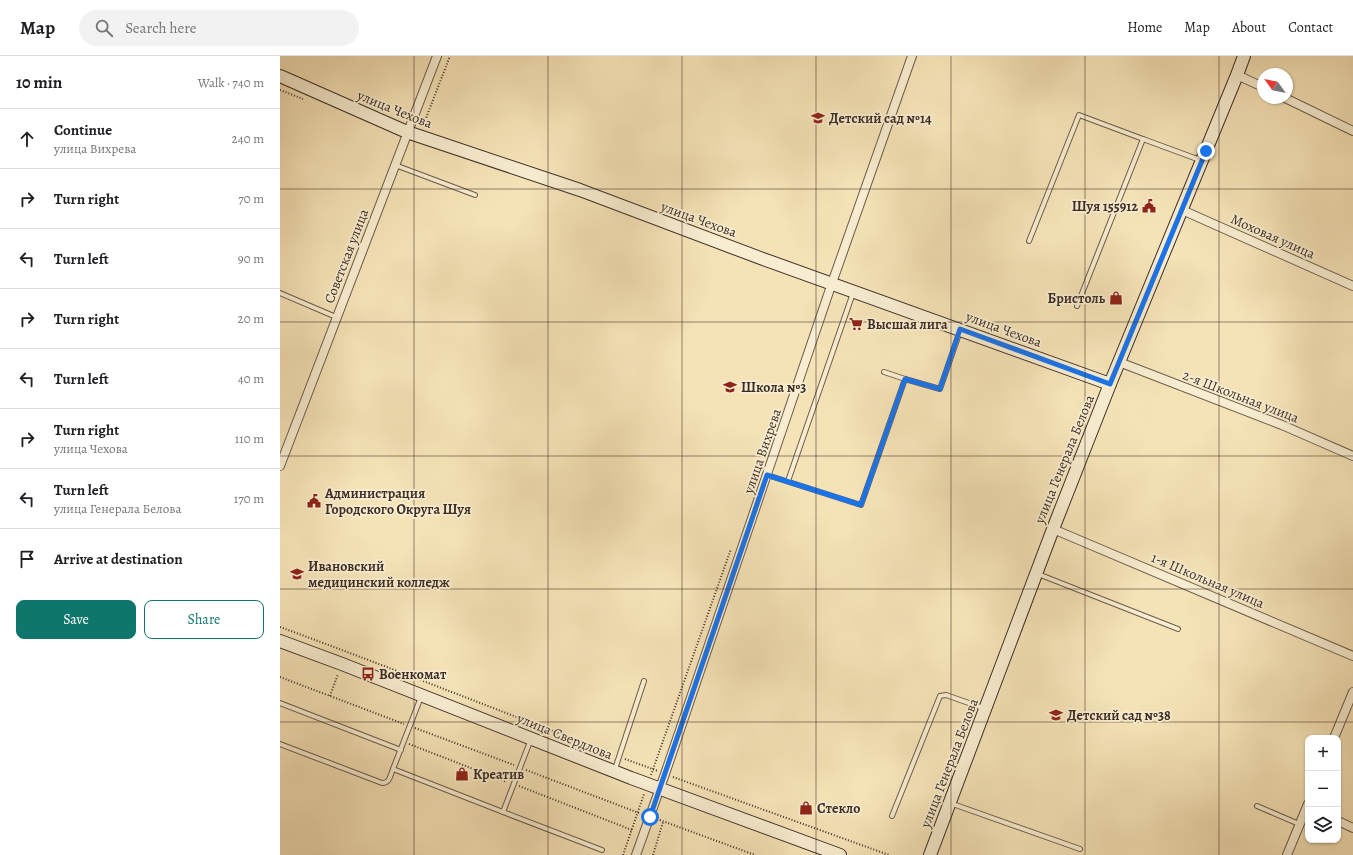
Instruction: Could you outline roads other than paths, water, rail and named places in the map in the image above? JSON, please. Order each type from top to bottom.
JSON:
[{"type":"street","name":"Советская улица","points":[[280,466],[394,164],[437,56]]},
{"type":"street","name":"улица Вихрева","points":[[636,855],[666,774],[832,283],[912,56]]},
{"type":"street","name":"улица Генерала Белова","points":[[930,855],[1053,529],[1110,384],[1244,56]]},
{"type":"street","points":[[1237,75],[1257,84]]},
{"type":"street","name":"улица Чехова","points":[[280,76],[407,132],[580,190],[1110,384]]},
{"type":"street","points":[[1293,102],[1353,130]]},
{"type":"street","name":"Моховая улица","points":[[1182,210],[1353,286]]},
{"type":"street","name":"2-я Школьная улица","points":[[1119,362],[1282,425],[1353,456]]},
{"type":"street","name":"1-я Школьная улица","points":[[1053,529],[1353,656]]},
{"type":"street","name":"улица Свердлова","points":[[280,641],[660,790],[840,855]]},
{"type":"street","points":[[1335,735],[1353,692]]},
{"type":"street","points":[[1287,855],[1308,807]]},
{"type":"street","points":[[1341,822],[1353,828]]},
{"type":"lane","points":[[1029,241],[1079,115],[1202,161]]},
{"type":"lane","points":[[1077,306],[1143,139]]},
{"type":"lane","points":[[394,164],[475,195]]},
{"type":"lane","points":[[788,481],[854,291]]},
{"type":"lane","points":[[280,293],[336,317]]},
{"type":"lane","points":[[884,372],[940,389],[960,329]]},
{"type":"lane","points":[[767,475],[861,505],[905,379]]},
{"type":"lane","points":[[1036,573],[1178,629]]},
{"type":"lane","points":[[614,772],[644,681]]},
{"type":"lane","points":[[892,816],[940,696],[946,695],[985,709]]},
{"type":"lane","points":[[280,744],[385,783],[389,780],[422,696]]},
{"type":"lane","points":[[280,703],[401,750]]},
{"type":"lane","points":[[503,812],[531,739]]},
{"type":"lane","points":[[393,769],[602,850]]},
{"type":"lane","points":[[950,803],[1080,849]]},
{"type":"lane","points":[[1256,806],[1300,824]]},
{"type":"place","name":"Детский сад №14","points":[[818,118]]},
{"type":"place","name":"Шуя 155912","points":[[1149,206]]},
{"type":"place","name":"Бристоль","points":[[1116,298]]},
{"type":"place","name":"Высшая лига","points":[[856,324]]},
{"type":"place","name":"Школа №3","points":[[730,387]]},
{"type":"place","name":"Администрация Городского Округа Шуя","points":[[314,501]]},
{"type":"place","name":"Ивановский медицинский колледж","points":[[297,574]]},
{"type":"place","name":"Военкомат","points":[[368,674]]},
{"type":"place","name":"Детский сад №38","points":[[1056,715]]},
{"type":"place","name":"Креатив","points":[[462,774]]},
{"type":"place","name":"Стекло","points":[[806,808]]}]
